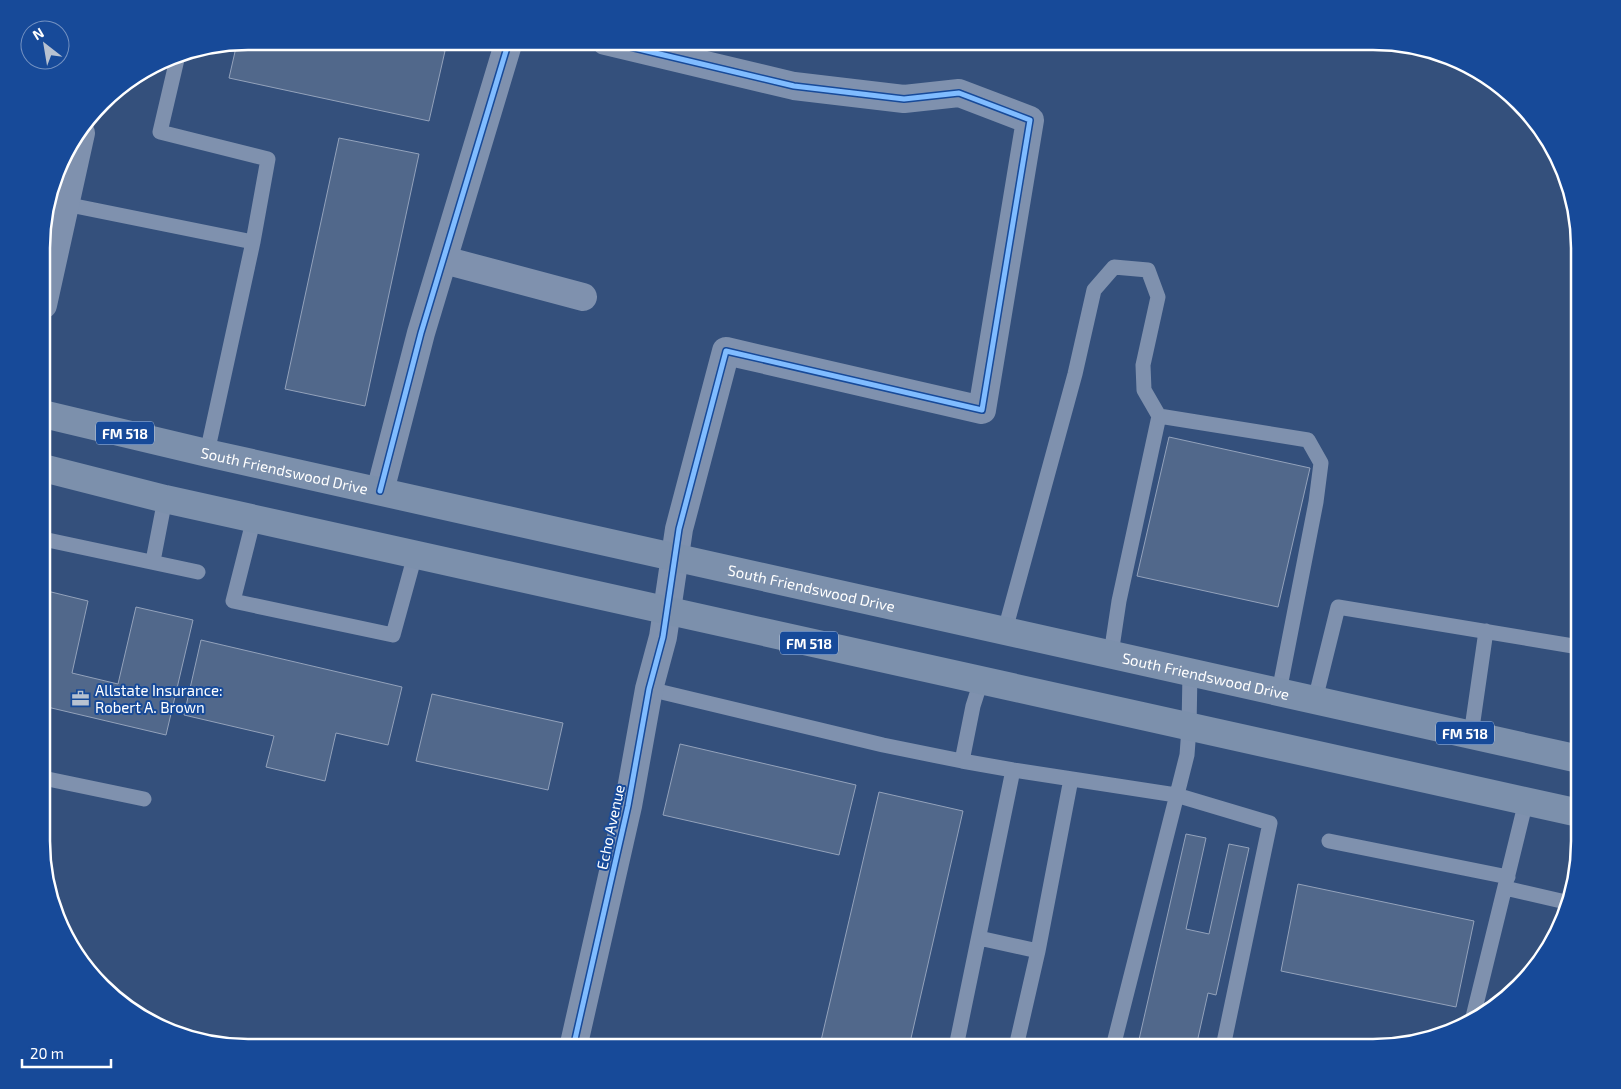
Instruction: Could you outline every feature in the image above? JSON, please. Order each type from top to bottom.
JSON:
[{"type":"main road","name":"South Friendswood Drive","points":[[50,416],[207,453],[1571,757]]},
{"type":"main road","name":"FM 518","points":[[50,470],[165,499],[1571,811]]},
{"type":"street","points":[[380,491],[421,333],[507,50]]},
{"type":"street","name":"Echo Avenue","points":[[574,1039],[628,806],[650,689],[664,637],[679,529],[726,352],[982,410],[1030,120],[959,93],[904,99],[794,86],[643,50]]},
{"type":"street","points":[[50,273],[76,151]]},
{"type":"street","points":[[444,260],[584,297]]},
{"type":"lane","points":[[176,63],[160,132],[268,160],[253,242],[207,453]]},
{"type":"lane","points":[[65,204],[253,242]]},
{"type":"lane","points":[[1005,630],[1074,374],[1094,290],[1114,267],[1148,270],[1158,297],[1143,365],[1144,390],[1159,416],[1119,601],[1110,654]]},
{"type":"lane","points":[[1159,416],[1308,440],[1321,463],[1316,502],[1279,692]]},
{"type":"lane","points":[[152,561],[165,499]]},
{"type":"lane","points":[[254,518],[233,601],[393,635],[415,555]]},
{"type":"lane","points":[[50,540],[198,572]]},
{"type":"lane","points":[[1315,700],[1338,607],[1571,646]]},
{"type":"lane","points":[[1471,735],[1486,631]]},
{"type":"lane","points":[[1115,1039],[1186,755],[1190,728],[1190,672]]},
{"type":"lane","points":[[962,761],[981,681]]},
{"type":"lane","points":[[650,689],[883,745],[962,761],[1176,795],[1270,823],[1225,1039]]},
{"type":"lane","points":[[958,1039],[1013,770]]},
{"type":"lane","points":[[50,779],[144,799]]},
{"type":"lane","points":[[1018,1039],[1038,951],[1071,779]]},
{"type":"lane","points":[[1475,1011],[1526,801]]},
{"type":"lane","points":[[1329,841],[1506,883],[1562,901]]},
{"type":"lane","points":[[979,938],[1038,951]]},
{"type":"building","points":[[235,50],[445,51],[429,121],[229,78]]},
{"type":"building","points":[[339,138],[419,154],[365,406],[285,389]]},
{"type":"building","points":[[1169,437],[1310,468],[1278,607],[1137,576]]},
{"type":"building","points":[[50,592],[88,601],[72,673],[118,684],[136,607],[193,620],[166,735],[50,708]]},
{"type":"building","points":[[201,640],[402,687],[388,745],[336,733],[325,781],[266,767],[274,736],[184,715]]},
{"type":"building","points":[[432,694],[563,723],[548,790],[416,761]]},
{"type":"building","points":[[680,744],[856,785],[839,855],[663,815]]},
{"type":"building","points":[[879,792],[963,811],[911,1039],[821,1039]]},
{"type":"building","points":[[1186,834],[1206,838],[1186,929],[1209,934],[1229,844],[1249,848],[1216,995],[1208,993],[1198,1039],[1139,1039]]},
{"type":"building","points":[[1298,884],[1474,921],[1456,1007],[1281,971]]},
{"type":"cycle path","points":[[380,491],[421,333],[506,50]]},
{"type":"cycle path","points":[[575,1039],[628,806],[649,689],[663,637],[679,529],[726,351],[982,410],[1030,120],[959,93],[904,99],[794,86],[643,50]]},
{"type":"place","name":"Allstate Insurance: Robert A. Brown","points":[[81,699]]}]
